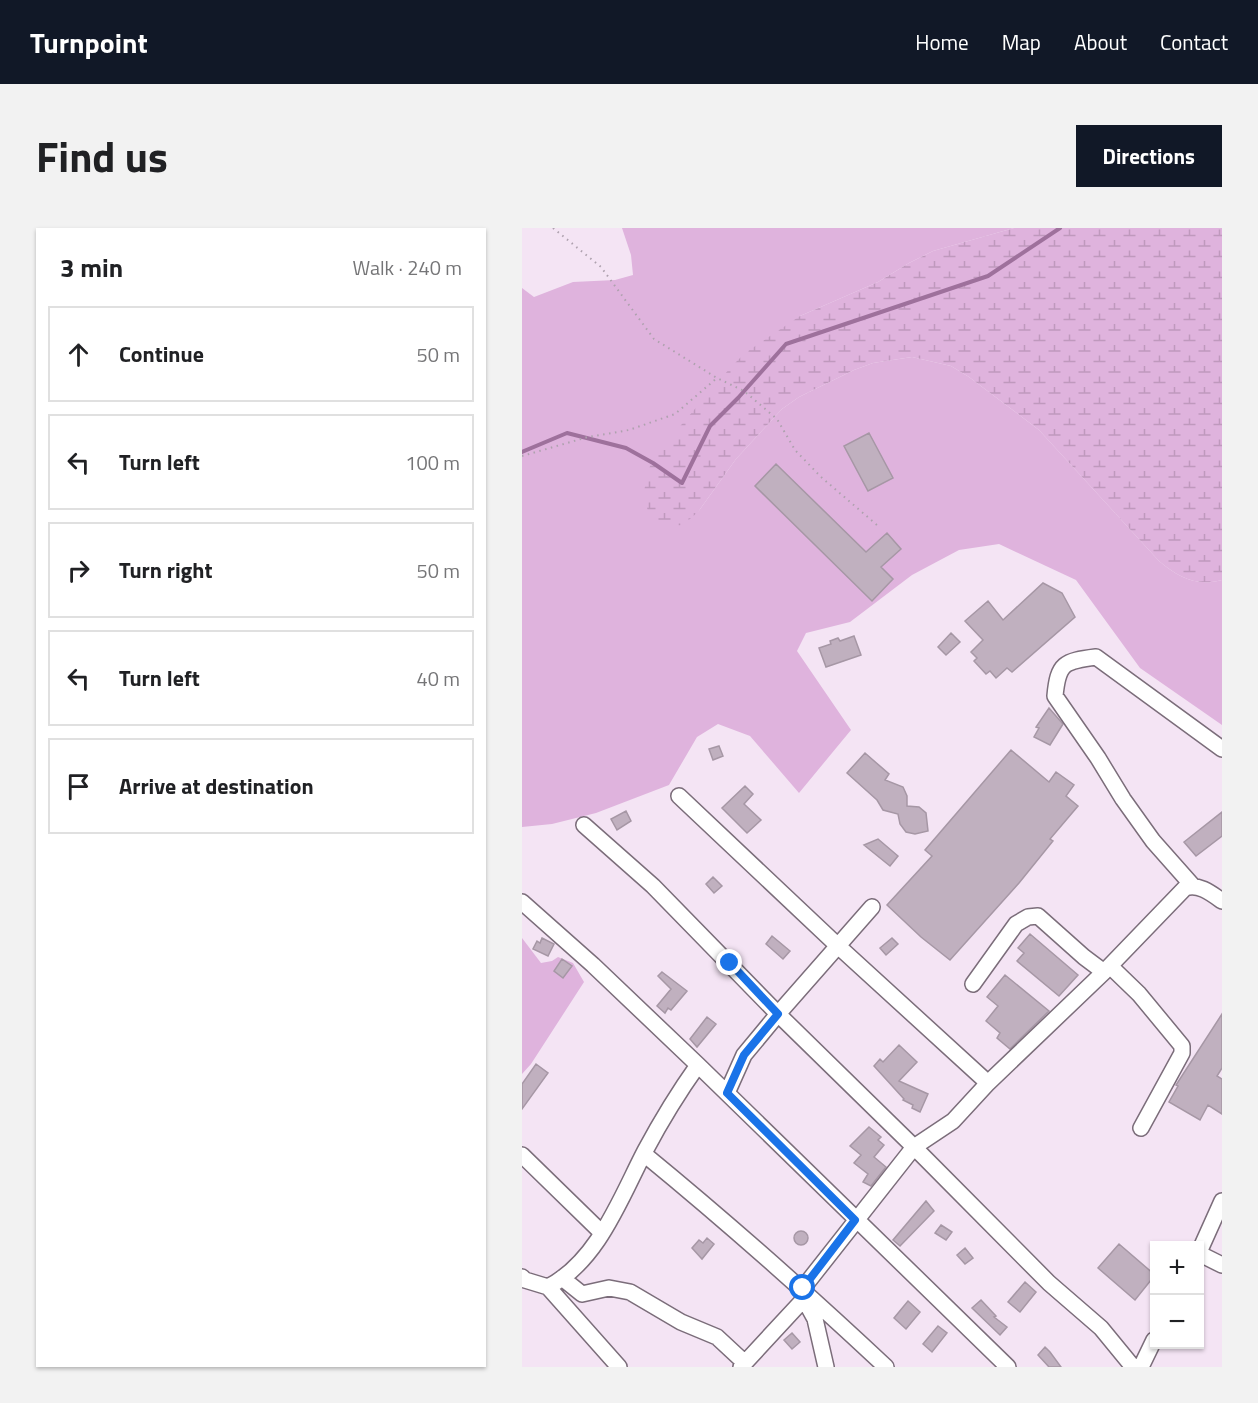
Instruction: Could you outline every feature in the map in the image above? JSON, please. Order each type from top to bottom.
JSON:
[{"type":"street","points":[[1222,749],[1096,657],[1072,660],[1065,664],[1057,677],[1055,696],[1153,841],[1192,885],[1222,901]]},
{"type":"street","points":[[679,796],[988,1083]]},
{"type":"street","points":[[584,825],[653,886],[778,1014],[1049,1283],[1101,1328],[1133,1367]]},
{"type":"street","points":[[803,1288],[914,1147],[953,1121],[988,1083],[1107,969],[1175,896],[1192,885]]},
{"type":"street","points":[[522,902],[698,1065],[1008,1367]]},
{"type":"street","points":[[727,1093],[744,1055],[872,907]]},
{"type":"street","points":[[973,984],[1017,924],[1028,917],[1038,916],[1084,957],[1107,969],[1139,994],[1182,1046],[1182,1053],[1141,1128]]},
{"type":"street","points":[[548,1287],[562,1278],[580,1261],[602,1233],[669,1106],[698,1065]]},
{"type":"street","points":[[644,1154],[728,1222],[803,1288],[886,1367]]},
{"type":"street","points":[[522,1155],[602,1233]]},
{"type":"street","points":[[1204,1243],[1222,1201]]},
{"type":"street","points":[[1204,1254],[1222,1265]]},
{"type":"street","points":[[522,1276],[525,1280],[548,1287],[619,1367]]},
{"type":"street","points":[[562,1278],[582,1294],[609,1288],[630,1292],[681,1322],[717,1337],[743,1365],[804,1299],[815,1319],[826,1367]]},
{"type":"street","points":[[1141,1367],[1150,1349]]},
{"type":"path","points":[[553,228],[601,267],[654,339],[717,378],[744,391],[777,418],[795,450],[821,477],[877,525]]},
{"type":"path","points":[[522,456],[588,437],[628,430],[675,414],[717,378]]},
{"type":"green space","points":[[622,228],[1014,228],[933,251],[878,282],[800,316],[698,512],[736,459],[782,409],[799,397],[873,363],[912,357],[951,366],[1039,430],[1166,567],[1180,576],[1196,581],[1222,580],[1222,725],[1140,668],[1076,580],[999,544],[959,550],[912,575],[850,622],[806,633],[797,651],[851,730],[799,793],[750,736],[718,724],[697,737],[669,785],[596,813],[552,824],[522,827],[522,288],[534,297],[573,282],[615,280],[633,275],[631,255]]},
{"type":"green space","points":[[1014,228],[1222,228],[1222,580],[1196,581],[1180,576],[1166,567],[1039,430],[951,366],[912,357],[873,363],[854,370],[799,397],[782,409],[736,459],[698,512],[683,525],[664,526],[648,512],[644,493],[647,472],[657,453],[745,353],[800,316],[878,282],[933,251]]},
{"type":"green space","points":[[522,938],[541,963],[558,957],[573,963],[584,982],[531,1064],[522,1074]]},
{"type":"building","points":[[869,433],[893,478],[868,491],[844,446]]},
{"type":"building","points":[[776,464],[866,552],[887,533],[901,549],[881,567],[893,579],[872,601],[755,486]]},
{"type":"building","points":[[1043,583],[1062,593],[1075,617],[1012,672],[1007,668],[996,678],[990,671],[986,674],[974,661],[977,658],[971,652],[983,640],[965,621],[988,601],[1003,620]]},
{"type":"building","points":[[951,633],[960,642],[946,655],[938,647]]},
{"type":"building","points":[[854,636],[861,655],[826,667],[819,648],[831,644],[830,641],[838,638],[840,641]]},
{"type":"building","points":[[1049,708],[1063,724],[1050,745],[1034,737],[1039,728],[1036,727]]},
{"type":"building","points":[[719,746],[723,756],[713,760],[709,749]]},
{"type":"building","points":[[1011,750],[1049,782],[1056,772],[1074,785],[1066,796],[1078,806],[1050,839],[1053,841],[1019,883],[950,960],[887,905],[932,856],[925,850]]},
{"type":"building","points":[[865,753],[889,774],[885,780],[903,787],[907,796],[907,806],[919,807],[926,813],[928,831],[915,834],[906,832],[900,824],[898,814],[883,810],[877,800],[847,773]]},
{"type":"building","points":[[745,786],[753,794],[744,804],[761,820],[747,833],[722,808]]},
{"type":"building","points":[[626,811],[631,821],[617,830],[611,819]]},
{"type":"building","points":[[1222,812],[1222,836],[1196,856],[1184,842]]},
{"type":"building","points":[[878,839],[898,856],[890,866],[864,845]]},
{"type":"building","points":[[713,877],[722,886],[714,893],[706,884]]},
{"type":"building","points":[[1030,934],[1078,975],[1059,996],[1017,961],[1024,953],[1018,948]]},
{"type":"building","points":[[772,936],[790,951],[783,959],[766,944]]},
{"type":"building","points":[[542,938],[554,944],[548,956],[533,949],[537,941],[540,943]]},
{"type":"building","points":[[892,938],[898,944],[886,955],[880,948]]},
{"type":"building","points":[[562,959],[572,966],[563,978],[554,971]]},
{"type":"building","points":[[662,972],[687,991],[671,1010],[668,1008],[665,1013],[657,1006],[671,989],[658,976]]},
{"type":"building","points":[[1005,975],[1049,1011],[1010,1049],[997,1038],[1000,1033],[986,1021],[998,1006],[987,997]]},
{"type":"building","points":[[1222,1014],[1222,1068],[1217,1076],[1222,1079],[1222,1114],[1208,1105],[1200,1120],[1169,1102],[1178,1086],[1176,1085]]},
{"type":"building","points":[[707,1017],[716,1024],[697,1047],[690,1039]]},
{"type":"building","points":[[899,1045],[917,1062],[899,1081],[928,1094],[920,1112],[903,1100],[874,1066],[880,1059],[883,1062]]},
{"type":"building","points":[[536,1064],[548,1073],[522,1109],[522,1084]]},
{"type":"building","points":[[869,1127],[881,1137],[878,1140],[884,1145],[874,1157],[886,1167],[871,1186],[863,1182],[868,1174],[854,1163],[861,1155],[850,1146]]},
{"type":"building","points":[[926,1201],[934,1211],[900,1246],[893,1240]]},
{"type":"building","points":[[941,1225],[952,1232],[946,1240],[935,1233]]},
{"type":"building","points":[[801,1231],[806,1233],[808,1238],[806,1243],[801,1245],[796,1243],[794,1238],[796,1233]]},
{"type":"building","points":[[707,1238],[714,1244],[702,1259],[692,1248],[699,1240],[703,1243]]},
{"type":"building","points":[[1119,1244],[1150,1271],[1150,1281],[1135,1300],[1098,1268]]},
{"type":"building","points":[[965,1248],[973,1258],[965,1264],[957,1255]]},
{"type":"building","points":[[1025,1282],[1036,1292],[1020,1312],[1008,1302]]},
{"type":"building","points":[[981,1300],[996,1316],[994,1317],[1007,1327],[1000,1335],[972,1308]]},
{"type":"building","points":[[908,1301],[920,1312],[906,1329],[894,1318]]},
{"type":"building","points":[[938,1326],[947,1333],[932,1352],[923,1344]]},
{"type":"building","points":[[792,1333],[800,1342],[792,1349],[784,1340]]},
{"type":"building","points":[[1045,1347],[1061,1367],[1049,1367],[1038,1355]]},
{"type":"waterway","points":[[522,452],[567,433],[626,448],[682,483],[710,426],[786,344],[988,276],[1060,228]]},
{"type":"route","points":[[730,963],[778,1014],[744,1055],[727,1093],[855,1220],[803,1288]]}]
